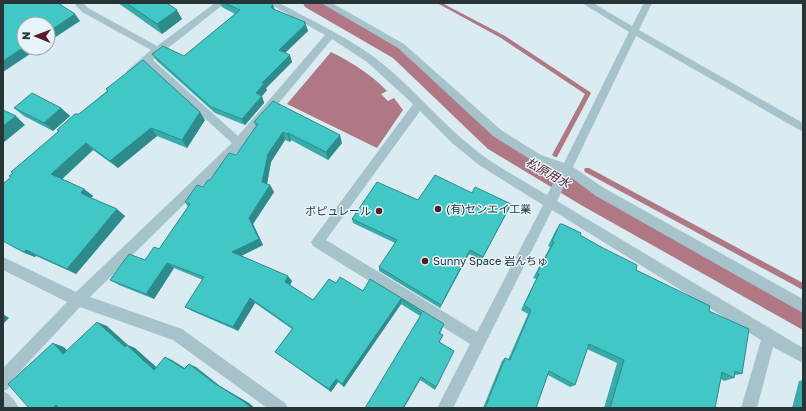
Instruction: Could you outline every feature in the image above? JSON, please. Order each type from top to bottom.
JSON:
[{"type":"street","points":[[78,3],[85,10],[158,50]]},
{"type":"street","points":[[122,79],[146,59],[221,3]]},
{"type":"street","points":[[272,3],[330,35],[381,68],[464,148],[482,162],[769,337],[803,356]]},
{"type":"street","points":[[325,3],[402,46],[497,133],[537,158],[803,306]]},
{"type":"street","points":[[586,3],[803,128]]},
{"type":"street","points":[[445,408],[549,204],[554,190],[648,3]]},
{"type":"street","points":[[3,384],[5,377],[78,300],[239,143],[330,35]]},
{"type":"street","points":[[146,59],[239,143]]},
{"type":"street","points":[[419,104],[317,242],[479,341]]},
{"type":"street","points":[[3,263],[78,300],[178,334],[280,408]]},
{"type":"street","points":[[749,408],[769,337]]},
{"type":"street","points":[[3,399],[11,408]]},
{"type":"shaded area","points":[[331,52],[354,64],[374,79],[387,91],[381,94],[388,101],[394,98],[403,110],[377,148],[287,104]]},
{"type":"building","points":[[3,3],[58,3],[75,14],[56,27],[56,16],[16,16],[16,52],[3,61]]},
{"type":"building","points":[[126,3],[167,3],[177,10],[157,24]]},
{"type":"building","points":[[225,3],[270,3],[273,5],[271,7],[273,9],[305,22],[304,23],[306,24],[279,50],[290,55],[262,83],[264,84],[256,93],[262,96],[242,119],[211,107],[152,54],[163,46],[184,56],[240,10]]},
{"type":"building","points":[[143,60],[200,112],[182,140],[151,128],[110,161],[86,143],[51,174],[84,189],[81,193],[117,209],[67,269],[26,250],[24,252],[3,241],[3,184],[11,177],[9,176],[13,173],[11,172],[59,131],[57,130],[75,114],[79,114],[108,91],[106,89]]},
{"type":"building","points":[[32,93],[61,108],[44,123],[14,108]]},
{"type":"building","points":[[273,101],[340,135],[326,152],[288,133],[283,132],[268,154],[262,182],[270,185],[249,218],[259,239],[232,252],[288,276],[285,282],[313,300],[329,279],[336,283],[340,277],[363,291],[370,279],[444,324],[439,333],[443,335],[439,342],[454,351],[436,387],[421,377],[403,408],[365,408],[422,313],[401,299],[342,384],[336,379],[329,389],[275,352],[293,328],[250,298],[233,327],[185,307],[204,277],[167,263],[146,294],[110,280],[129,254],[145,260],[154,247],[159,249],[190,204],[185,202],[197,185],[203,187],[208,180],[210,180],[229,153],[236,155],[258,124],[254,122]]},
{"type":"building","points":[[3,110],[16,116],[3,126]]},
{"type":"building","points":[[435,175],[472,193],[475,187],[511,204],[483,257],[470,250],[441,305],[379,267],[397,240],[352,219],[377,182],[418,200]]},
{"type":"building","points":[[560,224],[581,233],[580,235],[601,247],[637,265],[636,270],[710,306],[709,311],[749,329],[742,374],[735,371],[734,378],[722,372],[715,408],[610,408],[624,360],[589,344],[575,385],[549,371],[536,408],[485,408],[505,358],[510,360],[531,310],[524,305],[539,274],[537,273],[554,242],[552,241]]},
{"type":"building","points":[[97,322],[125,347],[127,345],[154,370],[165,357],[184,369],[189,364],[251,408],[59,408],[56,405],[53,408],[29,408],[8,384],[53,343],[63,354]]},
{"type":"waterway","name":"松原用水","points":[[311,3],[399,54],[495,143],[589,198],[803,317]]},
{"type":"waterway","points":[[439,3],[503,37],[588,93],[555,155]]},
{"type":"waterway","points":[[587,170],[803,287]]},
{"type":"place","name":"(有)センエイ工業","points":[[438,209]]},
{"type":"place","name":"ポピュレール","points":[[379,211]]},
{"type":"place","name":"Sunny Space 岩んちゅ","points":[[425,261]]}]
